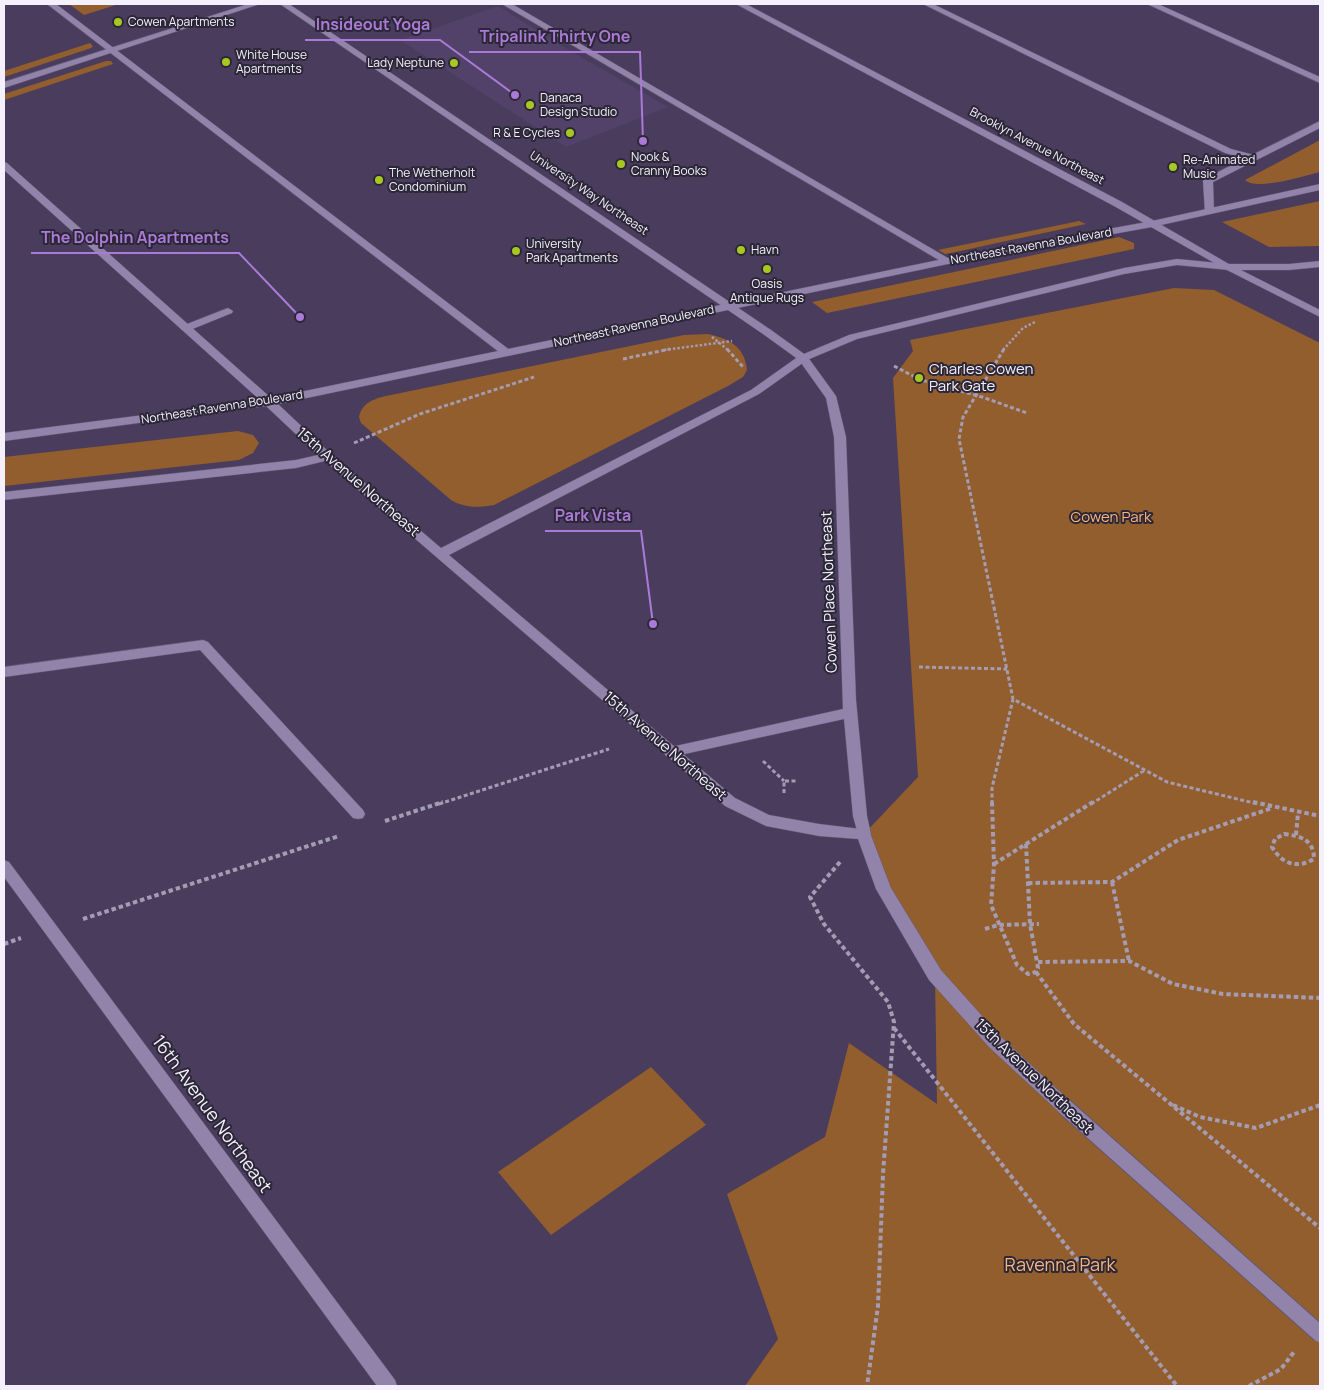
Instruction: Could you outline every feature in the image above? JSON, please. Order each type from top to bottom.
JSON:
[{"type":"main road","points":[[51,4],[507,353]]},
{"type":"main road","points":[[4,86],[256,4]]},
{"type":"main road","name":"University Way Northeast","points":[[284,4],[732,306],[802,358]]},
{"type":"main road","points":[[506,4],[948,261]]},
{"type":"main road","name":"Brooklyn Avenue Northeast","points":[[740,4],[1320,314]]},
{"type":"main road","points":[[927,4],[1228,152],[1251,157]]},
{"type":"main road","points":[[1151,4],[1320,80]]},
{"type":"main road","points":[[1209,210],[1208,181],[1251,157],[1320,124]]},
{"type":"main road","name":"15th Avenue Northeast","points":[[4,165],[269,402],[327,457],[730,802],[766,820],[820,830],[864,834],[884,889],[918,949],[935,975],[995,1042],[1065,1107],[1320,1334]]},
{"type":"main road","name":"Northeast Ravenna Boulevard","points":[[4,437],[269,402],[948,261],[1152,224],[1320,187]]},
{"type":"main road","points":[[440,554],[755,392],[802,358],[853,337],[1124,271],[1177,262],[1229,267],[1289,267],[1320,264]]},
{"type":"main road","points":[[186,328],[228,311]]},
{"type":"main road","name":"Cowen Place Northeast","points":[[802,358],[832,398],[840,437],[850,713],[860,816],[864,834]]},
{"type":"main road","points":[[4,496],[289,465],[327,457]]},
{"type":"main road","points":[[4,672],[203,645],[358,814]]},
{"type":"main road","points":[[670,752],[850,713]]},
{"type":"main road","name":"16th Avenue Northeast","points":[[4,866],[388,1386]]},
{"type":"path","points":[[1036,972],[1028,974],[1017,965],[998,925],[991,905],[994,865],[992,788],[1013,699],[959,440],[963,417],[1008,343],[1023,328],[1038,321]]},
{"type":"path","points":[[708,334],[722,344],[743,367],[740,372]]},
{"type":"path","points":[[617,360],[699,344],[722,344],[731,341]]},
{"type":"path","points":[[894,366],[900,371],[919,378],[976,395],[1027,414]]},
{"type":"path","points":[[363,438],[476,394],[535,377]]},
{"type":"path","points":[[919,667],[1007,669]]},
{"type":"path","points":[[1013,699],[1168,782],[1273,808],[1320,816]]},
{"type":"path","points":[[758,757],[784,781],[797,781]]},
{"type":"path","points":[[994,865],[1145,770]]},
{"type":"path","points":[[784,781],[784,794]]},
{"type":"path","points":[[1028,883],[1112,882],[1178,840],[1273,808]]},
{"type":"path","points":[[1296,835],[1298,813]]},
{"type":"path","points":[[864,834],[810,897],[824,924],[888,1002],[894,1022],[883,1174],[878,1306],[867,1386]]},
{"type":"path","points":[[1284,834],[1296,835],[1305,838],[1312,844],[1315,852],[1314,859],[1308,864],[1298,866],[1286,864],[1276,856],[1272,847],[1275,839],[1284,834]]},
{"type":"path","points":[[1026,844],[1030,924],[1038,968],[1036,972]]},
{"type":"path","points":[[1315,852],[1320,852]]},
{"type":"path","points":[[1112,882],[1129,961]]},
{"type":"path","points":[[985,930],[998,925],[1040,924]]},
{"type":"path","points":[[4,944],[24,937]]},
{"type":"path","points":[[1037,962],[1129,961],[1173,984],[1223,994],[1320,998]]},
{"type":"path","points":[[1036,972],[1074,1024],[1320,1228]]},
{"type":"path","points":[[893,1027],[1176,1386]]},
{"type":"path","points":[[1170,1103],[1200,1117],[1256,1128],[1320,1105]]},
{"type":"path","points":[[1249,1386],[1281,1369],[1298,1347]]},
{"type":"shaded area","points":[[498,6],[567,49],[668,107],[566,147],[400,40]]},
{"type":"green space","points":[[69,4],[119,4],[84,15]]},
{"type":"green space","points":[[90,43],[93,46],[91,48],[4,77],[4,71]]},
{"type":"green space","points":[[111,61],[113,64],[4,100],[4,94]]},
{"type":"green space","points":[[1320,140],[1320,172],[1269,183],[1251,183],[1245,180]]},
{"type":"green space","points":[[1320,201],[1320,246],[1269,247],[1222,222]]},
{"type":"green space","points":[[1079,221],[1086,224],[951,253],[945,254],[938,250]]},
{"type":"green space","points":[[1119,237],[1134,243],[1134,249],[827,313],[812,302]]},
{"type":"green space","name":"Cowen Park","points":[[1174,288],[1214,290],[1320,343],[1320,1386],[745,1386],[778,1339],[727,1194],[825,1137],[849,1043],[937,1104],[935,975],[918,949],[864,834],[918,777],[893,378],[913,351],[910,340]]},
{"type":"green space","points":[[708,334],[723,338],[740,350],[746,362],[747,370],[743,377],[494,505],[472,507],[461,505],[451,500],[361,423],[359,417],[365,405],[386,396],[684,335]]},
{"type":"green space","points":[[238,431],[253,435],[259,443],[253,453],[239,460],[4,486],[4,457]]},
{"type":"green space","points":[[651,1067],[706,1125],[551,1235],[498,1172]]},
{"type":"place","name":"Cowen Apartments","points":[[118,22]]},
{"type":"place","name":"White House Apartments","points":[[226,62]]},
{"type":"place","name":"Lady Neptune","points":[[454,63]]},
{"type":"place","name":"Insideout Yoga","points":[[515,95]]},
{"type":"place","name":"Danaca Design Studio","points":[[530,105]]},
{"type":"place","name":"R & E Cycles","points":[[570,133]]},
{"type":"place","name":"Tripalink Thirty One","points":[[643,141]]},
{"type":"place","name":"Nook & Cranny Books","points":[[621,164]]},
{"type":"place","name":"Re-Animated Music","points":[[1173,167]]},
{"type":"place","name":"The Wetherholt Condominium","points":[[379,180]]},
{"type":"place","name":"Havn","points":[[741,250]]},
{"type":"place","name":"University Park Apartments","points":[[516,251]]},
{"type":"place","name":"Oasis Antique Rugs","points":[[767,269]]},
{"type":"place","name":"The Dolphin Apartments","points":[[300,317]]},
{"type":"place","name":"Charles Cowen Park Gate","points":[[919,378]]},
{"type":"place","name":"Park Vista","points":[[653,624]]},
{"type":"park label","name":"Ravenna Park","points":[[1060,1265]]}]
